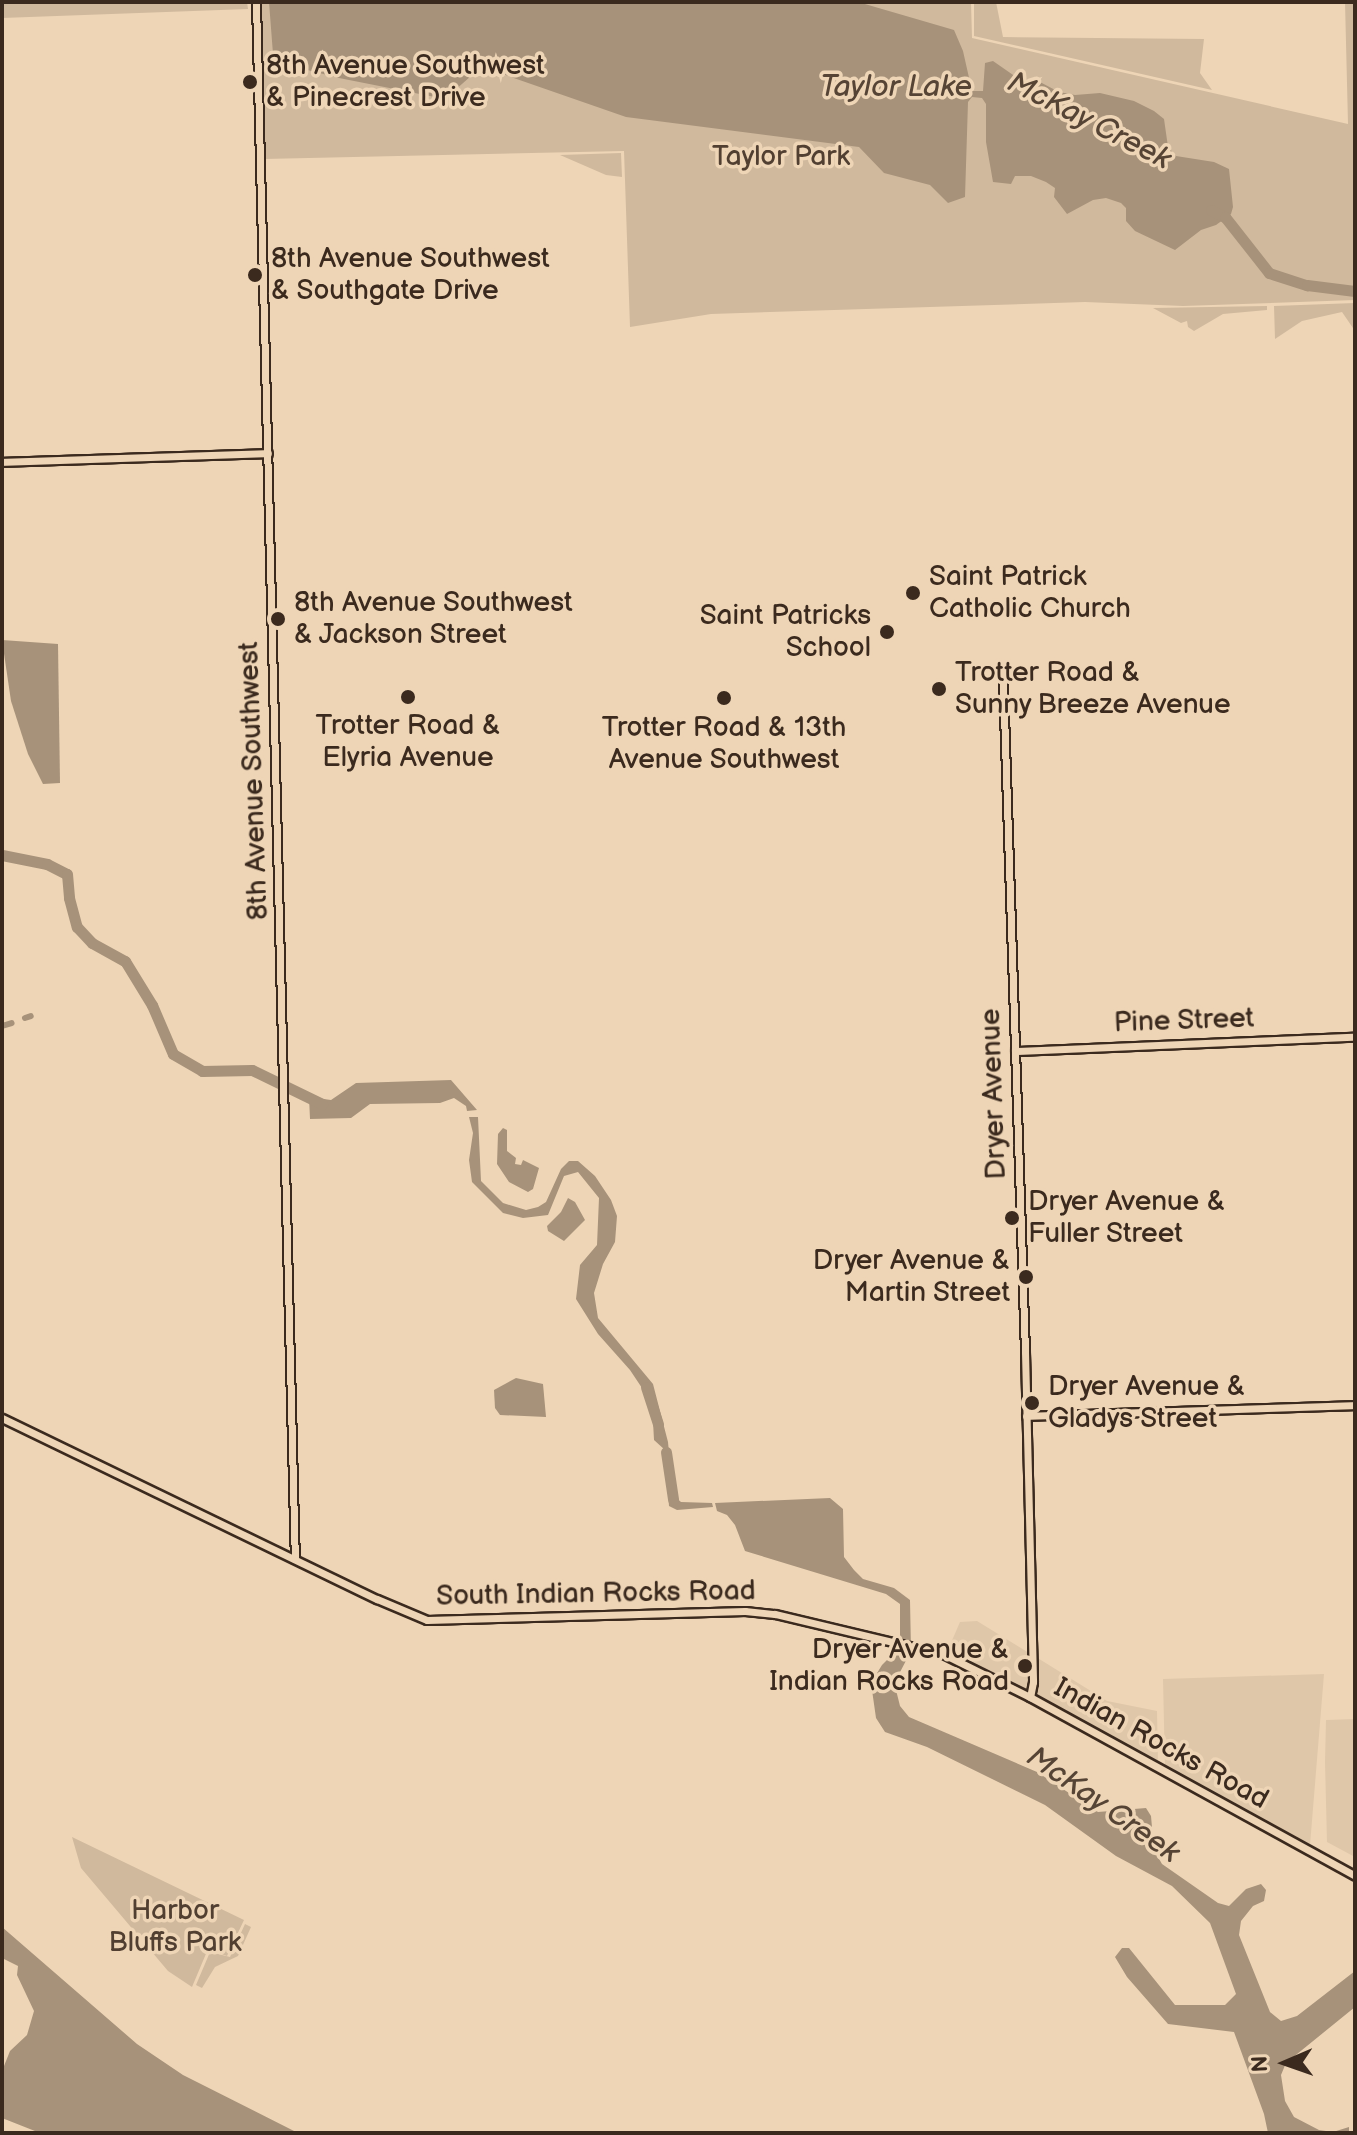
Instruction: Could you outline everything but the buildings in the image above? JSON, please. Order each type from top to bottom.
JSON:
[{"type":"street","name":"8th Avenue Southwest","points":[[256,2],[295,1559]]},
{"type":"street","points":[[2,462],[268,453]]},
{"type":"street","name":"Dryer Avenue","points":[[1003,682],[1033,1678],[1030,1697]]},
{"type":"street","name":"Pine Street","points":[[1015,1051],[1355,1037]]},
{"type":"street","points":[[1026,1416],[1355,1405]]},
{"type":"street","name":"South Indian Rocks Road","points":[[2,1418],[377,1599],[439,1622],[745,1611],[775,1614],[943,1654]]},
{"type":"street","name":"Indian Rocks Road","points":[[943,1654],[1030,1697],[1355,1876]]},
{"type":"shaded area","points":[[977,1621],[1029,1653],[1028,1692],[947,1652],[960,1622]]},
{"type":"shaded area","points":[[1036,1657],[1107,1701],[1157,1711],[1158,1764],[1034,1695]]},
{"type":"shaded area","points":[[1324,1674],[1310,1845],[1165,1768],[1163,1679]]},
{"type":"shaded area","points":[[1355,1719],[1355,1857],[1327,1842],[1325,1762],[1326,1720]]},
{"type":"green space","points":[[2,2],[247,2],[248,9],[2,18]]},
{"type":"green space","name":"Taylor Park","points":[[260,2],[971,2],[972,38],[1348,124],[1345,2],[1355,2],[1355,300],[1183,306],[1085,302],[711,314],[630,327],[624,151],[264,159]]},
{"type":"green space","points":[[974,2],[996,2],[1003,37],[1204,39],[1200,73],[1212,90],[974,36]]},
{"type":"green space","points":[[621,153],[622,177],[606,175],[560,155]]},
{"type":"green space","points":[[1355,303],[1355,331],[1342,312],[1302,321],[1275,339],[1274,306]]},
{"type":"green space","points":[[1267,306],[1267,310],[1223,314],[1194,331],[1188,327],[1187,321],[1181,323],[1153,308]]},
{"type":"green space","name":"Harbor Bluffs Park","points":[[72,1837],[244,1920],[227,1956],[208,1949],[192,1987],[168,1971],[81,1868]]},
{"type":"green space","points":[[245,1924],[251,1927],[238,1956],[215,1967],[202,1988],[196,1985],[210,1952],[230,1957]]},
{"type":"water","name":"Taylor Lake","points":[[269,2],[858,2],[954,30],[963,51],[972,91],[983,91],[985,63],[993,61],[1016,77],[1038,81],[1059,92],[1075,95],[1100,93],[1134,101],[1154,111],[1164,119],[1168,147],[1176,156],[1214,162],[1229,169],[1233,207],[1231,214],[1216,225],[1201,230],[1175,250],[1135,231],[1126,221],[1126,208],[1121,203],[1106,198],[1093,200],[1067,214],[1054,197],[1055,188],[1046,182],[1031,176],[1015,176],[1011,184],[993,182],[986,142],[986,104],[982,98],[972,97],[968,102],[965,197],[948,203],[930,185],[884,173],[859,147],[626,117],[491,70],[471,76],[445,99],[339,78],[280,63],[273,54]]},
{"type":"water","points":[[2,640],[58,644],[60,783],[43,784],[28,754],[11,701]]},
{"type":"water","points":[[451,1080],[477,1110],[467,1111],[466,1106],[454,1098],[440,1103],[370,1104],[351,1118],[310,1119],[309,1097],[331,1100],[356,1083]]},
{"type":"water","points":[[469,1117],[478,1117],[481,1181],[503,1203],[526,1210],[546,1202],[561,1169],[569,1161],[578,1161],[595,1176],[611,1200],[617,1216],[615,1242],[603,1264],[594,1293],[598,1318],[653,1384],[668,1442],[673,1495],[681,1502],[712,1503],[713,1507],[677,1510],[669,1506],[665,1450],[654,1440],[652,1403],[630,1370],[598,1334],[576,1299],[580,1265],[597,1245],[599,1198],[578,1172],[564,1176],[548,1215],[523,1218],[503,1213],[472,1182],[469,1160],[473,1133]]},
{"type":"water","points":[[503,1128],[507,1130],[507,1151],[516,1158],[515,1164],[521,1165],[523,1160],[539,1168],[533,1189],[528,1192],[509,1182],[497,1164],[498,1134]]},
{"type":"water","points":[[568,1198],[575,1202],[585,1220],[564,1241],[548,1231],[547,1226],[561,1212]]},
{"type":"water","points":[[516,1378],[543,1384],[546,1417],[500,1415],[495,1408],[494,1390]]},
{"type":"water","points":[[830,1498],[843,1509],[844,1557],[854,1570],[863,1579],[894,1588],[910,1600],[911,1651],[898,1676],[896,1690],[900,1706],[909,1717],[1037,1772],[1098,1812],[1146,1808],[1151,1816],[1154,1850],[1162,1864],[1218,1903],[1229,1906],[1246,1889],[1261,1884],[1266,1890],[1264,1901],[1253,1906],[1241,1921],[1239,1935],[1270,2012],[1281,2021],[1297,2016],[1355,1971],[1355,2007],[1286,2063],[1281,2075],[1285,2101],[1294,2117],[1319,2130],[1333,2132],[1349,2127],[1349,2133],[1268,2133],[1234,2032],[1168,2024],[1127,1977],[1115,1957],[1122,1948],[1129,1948],[1175,2005],[1225,2005],[1236,1994],[1210,1923],[1172,1886],[1116,1856],[1045,1805],[927,1747],[885,1732],[876,1718],[871,1683],[882,1665],[900,1647],[900,1604],[886,1594],[745,1551],[735,1525],[727,1515],[717,1511],[715,1503]]},
{"type":"water","points":[[2,1927],[137,2044],[183,2075],[298,2133],[40,2133],[2,2118],[2,2071],[10,2051],[27,2035],[34,2011],[17,1975],[18,1966],[2,1958]]},
{"type":"waterway","name":"McKay Creek","points":[[1211,210],[1225,217],[1269,273],[1307,285],[1355,291]]},
{"type":"waterway","name":"McKay Creek","points":[[2,855],[47,864],[67,874],[69,898],[77,927],[92,943],[125,961],[152,1005],[173,1054],[202,1071],[252,1070],[322,1104]]},
{"type":"waterway","points":[[25,1018],[31,1016]]},
{"type":"waterway","points":[[2,1026],[12,1023]]},
{"type":"waterway","name":"McKay Creek","points":[[646,1387],[658,1424]]},
{"type":"waterway","name":"McKay Creek","points":[[666,1452],[673,1499]]},
{"type":"place","name":"8th Avenue Southwest & Pinecrest Drive","points":[[250,82]]},
{"type":"place","name":"8th Avenue Southwest & Southgate Drive","points":[[255,275]]},
{"type":"place","name":"Saint Patrick Catholic Church","points":[[913,593]]},
{"type":"place","name":"8th Avenue Southwest & Jackson Street","points":[[278,619]]},
{"type":"place","name":"Saint Patricks School","points":[[887,632]]},
{"type":"place","name":"Trotter Road & Sunny Breeze Avenue","points":[[939,689]]},
{"type":"place","name":"Trotter Road & Elyria Avenue","points":[[408,697]]},
{"type":"place","name":"Trotter Road & 13th Avenue Southwest","points":[[724,698]]},
{"type":"place","name":"Dryer Avenue & Fuller Street","points":[[1012,1218]]},
{"type":"place","name":"Dryer Avenue & Martin Street","points":[[1026,1277]]},
{"type":"place","name":"Dryer Avenue & Gladys Street","points":[[1032,1403]]},
{"type":"place","name":"Dryer Avenue & Indian Rocks Road","points":[[1025,1666]]}]
